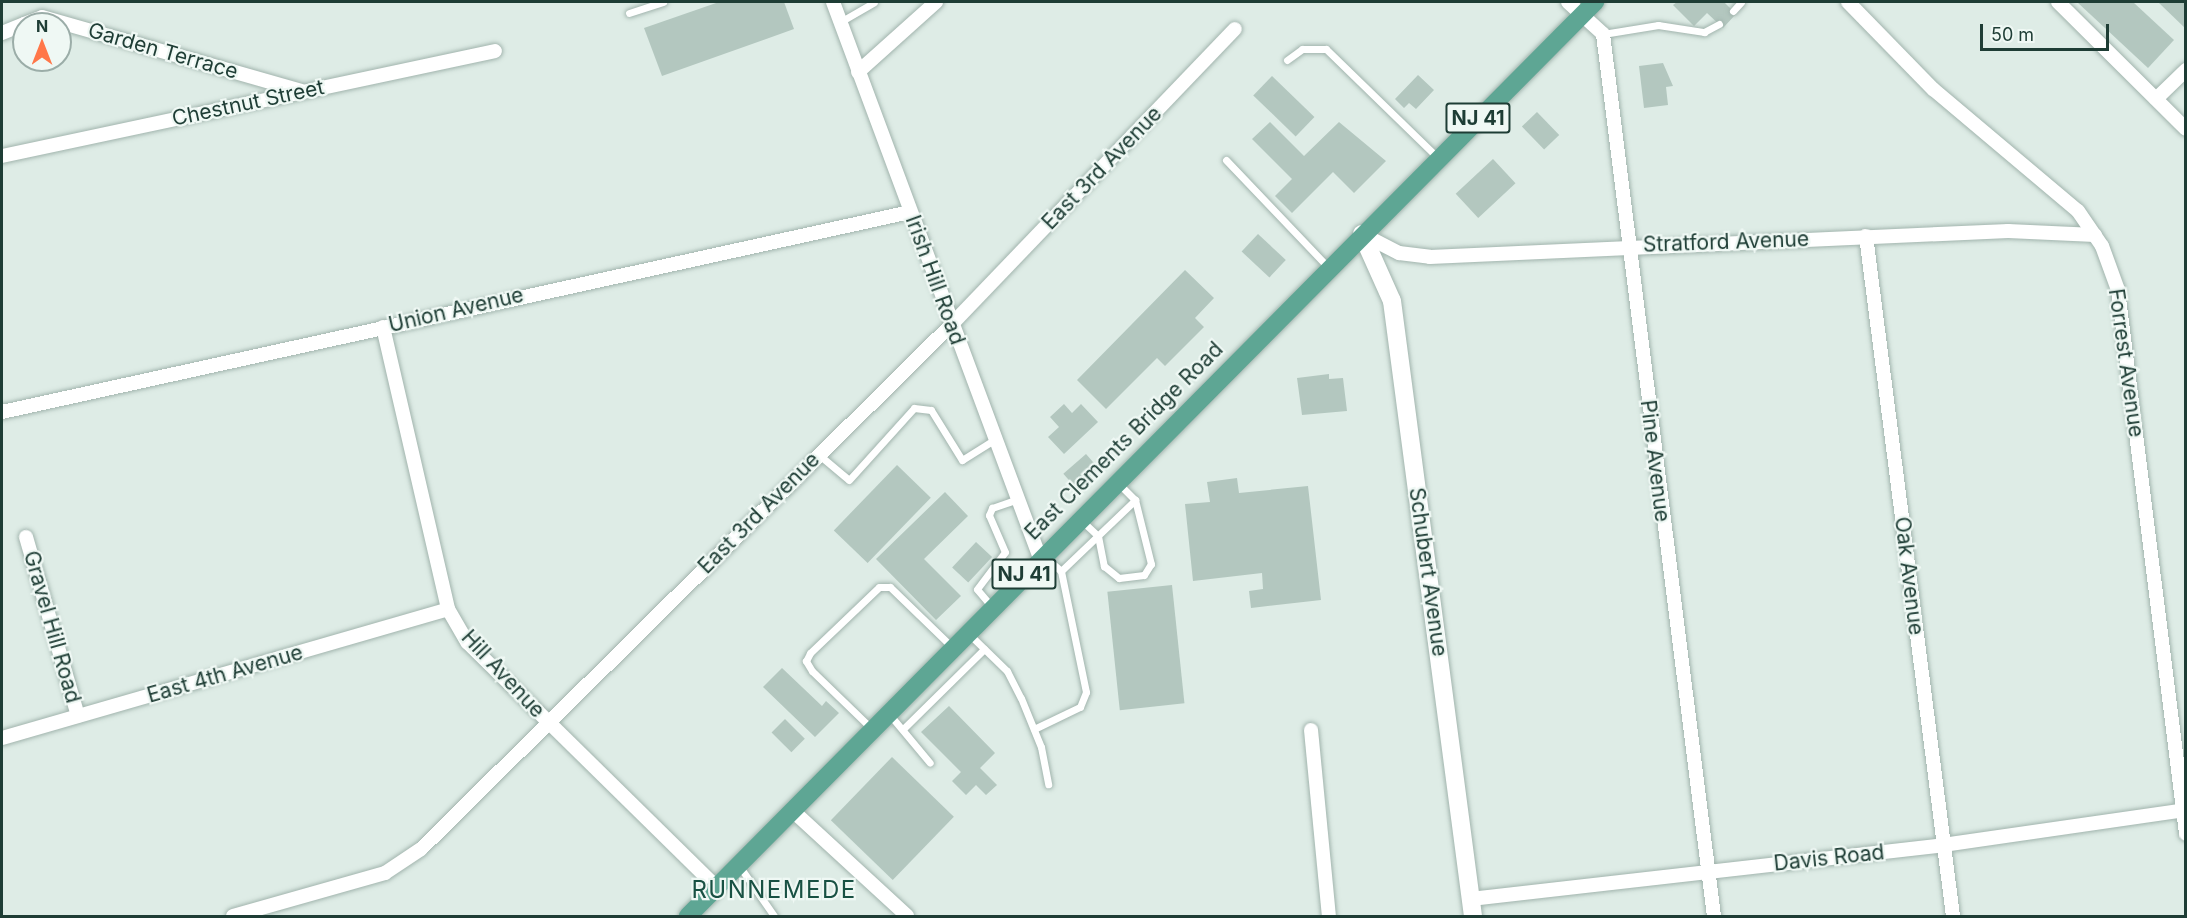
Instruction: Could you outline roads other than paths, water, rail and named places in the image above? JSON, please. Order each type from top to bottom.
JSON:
[{"type":"main road","name":"East Clements Bridge Road","points":[[688,916],[1079,518],[1590,7]]},
{"type":"street","name":"Irish Hill Road","points":[[833,2],[994,439],[1042,556]]},
{"type":"street","points":[[858,72],[936,2]]},
{"type":"street","points":[[1568,2],[1590,7],[1603,34]]},
{"type":"street","name":"Forrest Avenue","points":[[1848,2],[1933,89],[2078,211],[2094,235],[2118,290],[2186,834]]},
{"type":"street","points":[[2058,2],[2186,129]]},
{"type":"street","name":"Garden Terrace","points":[[72,25],[303,91]]},
{"type":"street","name":"East 3rd Avenue","points":[[233,916],[369,879],[403,863],[549,723],[818,454],[951,325],[1235,28]]},
{"type":"street","name":"Pine Avenue","points":[[1603,34],[1714,916]]},
{"type":"street","name":"Chestnut Street","points":[[2,156],[495,51]]},
{"type":"street","points":[[2156,99],[2186,70]]},
{"type":"street","name":"Union Avenue","points":[[2,412],[910,212]]},
{"type":"street","name":"Stratford Avenue","points":[[1362,234],[1399,253],[1430,257],[1628,245],[2008,231],[2094,235]]},
{"type":"street","name":"Schubert Avenue","points":[[1362,234],[1392,301],[1472,908]]},
{"type":"street","name":"Oak Avenue","points":[[1866,236],[1953,916]]},
{"type":"street","name":"Hill Avenue","points":[[384,327],[448,609],[468,643],[717,888]]},
{"type":"street","name":"Gravel Hill Road","points":[[26,537],[78,716]]},
{"type":"street","name":"East 4th Avenue","points":[[2,738],[448,609]]},
{"type":"street","points":[[1311,730],[1329,916]]},
{"type":"street","name":"Davis Road","points":[[1472,908],[1708,871],[1943,845],[2184,810]]},
{"type":"street","points":[[793,811],[906,916]]},
{"type":"lane","points":[[629,13],[663,2]]},
{"type":"lane","points":[[840,22],[874,2]]},
{"type":"lane","points":[[1733,10],[1742,2]]},
{"type":"lane","points":[[1603,34],[1658,25],[1704,32],[1719,24]]},
{"type":"lane","points":[[1287,60],[1302,49],[1326,49],[1438,158]]},
{"type":"lane","points":[[1226,160],[1329,268]]},
{"type":"lane","points":[[818,454],[849,480],[914,408],[931,410],[962,460],[994,439]]},
{"type":"lane","points":[[1079,518],[1098,536],[1104,566],[1119,578],[1144,575],[1151,564],[1135,500],[1116,481]]},
{"type":"lane","points":[[992,607],[977,589],[1005,552],[990,515],[992,508],[1018,499]]},
{"type":"lane","points":[[1061,571],[1135,500]]},
{"type":"lane","points":[[1034,729],[1080,707],[1086,692],[1061,571],[1042,556]]},
{"type":"lane","points":[[872,729],[812,671],[806,661],[810,653],[879,587],[890,587],[952,648]]},
{"type":"lane","points":[[967,632],[1007,671],[1034,729],[1048,784]]},
{"type":"lane","points":[[903,729],[984,649]]},
{"type":"lane","points":[[888,713],[930,763]]},
{"type":"lane","points":[[739,865],[774,916]]},
{"type":"district","name":"RUNNEMEDE","points":[[774,890]]}]
